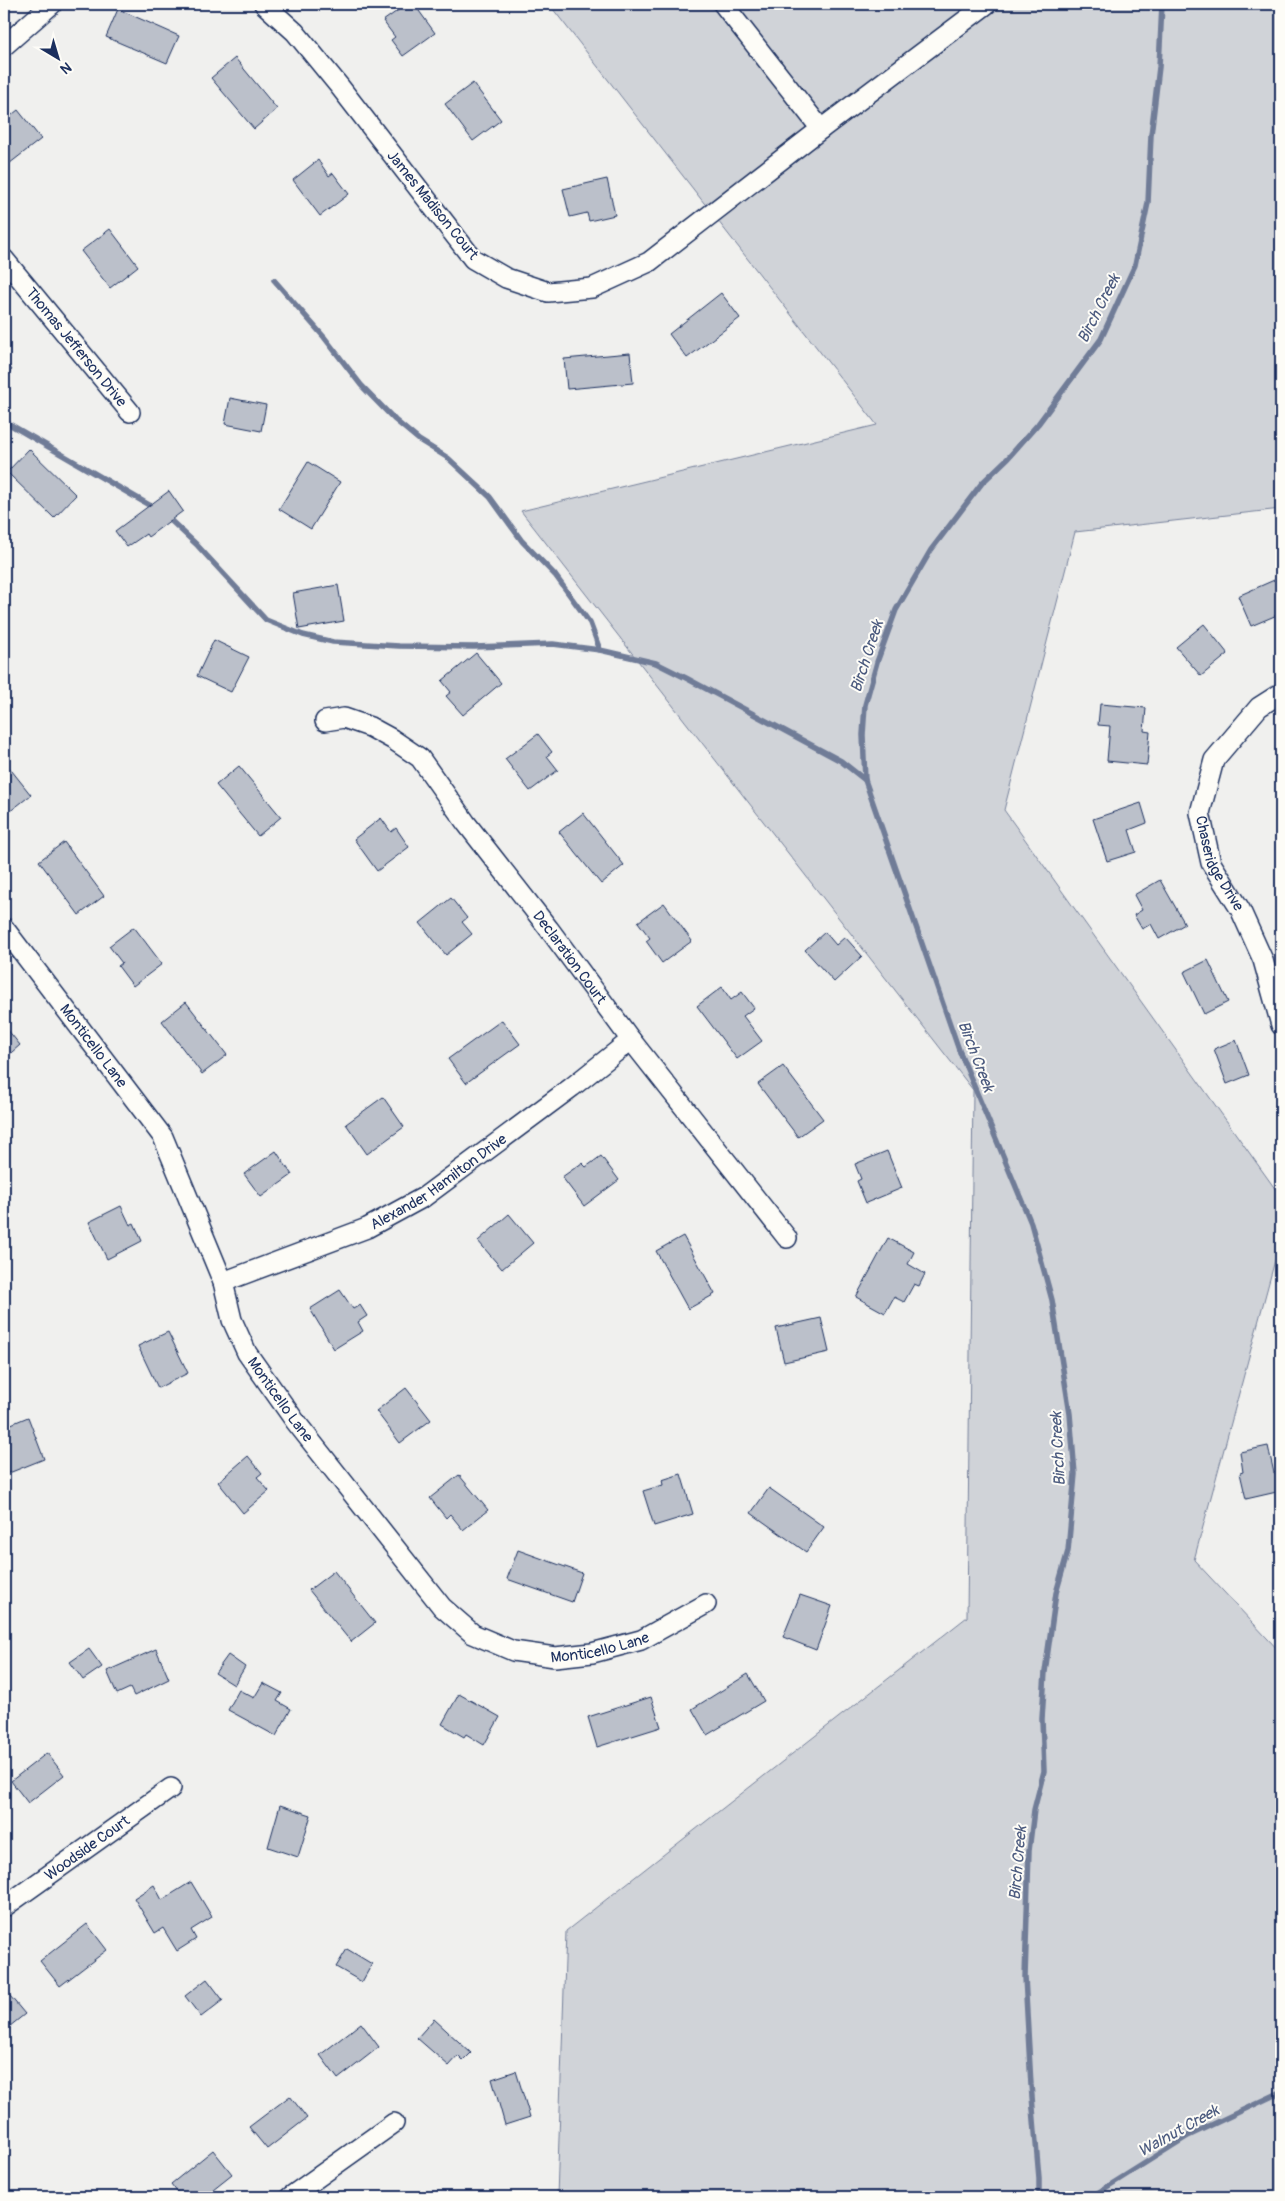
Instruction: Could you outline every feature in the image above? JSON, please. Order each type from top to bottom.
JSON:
[{"type":"street","points":[[4,46],[52,4]]},
{"type":"street","name":"James Madison Court","points":[[264,4],[295,32],[340,87],[472,259],[506,278],[548,292],[592,288],[649,262],[987,4]]},
{"type":"street","points":[[723,4],[821,129]]},
{"type":"street","name":"Thomas Jefferson Drive","points":[[4,259],[130,412]]},
{"type":"street","name":"Chaseridge Drive","points":[[1281,693],[1259,707],[1214,760],[1200,813],[1211,863],[1240,909],[1263,960],[1281,1025]]},
{"type":"street","name":"Declaration Court","points":[[325,720],[344,718],[370,728],[392,739],[420,758],[466,823],[549,929],[631,1040],[786,1238]]},
{"type":"street","name":"Monticello Lane","points":[[4,928],[162,1138],[223,1282],[232,1320],[247,1353],[295,1421],[442,1608],[473,1634],[513,1651],[556,1657],[592,1653],[641,1640],[706,1604]]},
{"type":"street","name":"Alexander Hamilton Drive","points":[[223,1282],[367,1228],[424,1197],[572,1087],[631,1040]]},
{"type":"street","name":"Woodside Court","points":[[4,1908],[171,1788]]},
{"type":"street","points":[[290,2197],[394,2124]]},
{"type":"shaded area","points":[[549,4],[1281,4],[1281,509],[1075,532],[1004,810],[1281,1197],[1281,1238],[1194,1560],[1281,1653],[1281,2197],[557,2197],[566,1931],[967,1617],[973,1090],[521,511],[877,425]]},
{"type":"building","points":[[407,4],[414,4],[435,33],[403,56],[391,40],[395,37],[383,21]]},
{"type":"building","points":[[118,9],[179,36],[167,63],[106,37]]},
{"type":"building","points":[[235,58],[277,109],[254,129],[211,78]]},
{"type":"building","points":[[473,83],[501,120],[473,141],[445,104]]},
{"type":"building","points":[[18,110],[41,139],[5,167],[4,121]]},
{"type":"building","points":[[318,160],[329,176],[333,173],[349,194],[320,216],[293,180]]},
{"type":"building","points":[[607,179],[615,215],[589,221],[587,213],[570,217],[563,189]]},
{"type":"building","points":[[110,229],[138,266],[110,288],[81,251]]},
{"type":"building","points":[[721,293],[740,318],[687,358],[669,334]]},
{"type":"building","points":[[630,353],[633,383],[567,389],[564,359]]},
{"type":"building","points":[[4,359],[12,370],[4,376]]},
{"type":"building","points":[[230,398],[266,405],[261,431],[225,424]]},
{"type":"building","points":[[29,449],[76,495],[54,518],[7,472]]},
{"type":"building","points":[[308,462],[340,482],[311,529],[279,509]]},
{"type":"building","points":[[169,491],[183,511],[148,537],[146,534],[127,547],[115,531]]},
{"type":"building","points":[[1281,577],[1281,625],[1277,615],[1251,626],[1238,596]]},
{"type":"building","points":[[338,585],[344,621],[299,629],[293,593]]},
{"type":"building","points":[[1204,624],[1228,654],[1201,676],[1176,647]]},
{"type":"building","points":[[214,640],[249,657],[231,692],[197,676]]},
{"type":"building","points":[[476,653],[501,683],[463,715],[446,696],[451,692],[442,681]]},
{"type":"building","points":[[1100,704],[1146,708],[1144,731],[1150,732],[1147,765],[1107,761],[1110,726],[1098,725]]},
{"type":"building","points":[[538,734],[552,752],[547,756],[558,770],[530,791],[505,759]]},
{"type":"building","points":[[4,761],[31,795],[4,816]]},
{"type":"building","points":[[239,766],[281,817],[258,836],[216,785]]},
{"type":"building","points":[[1141,803],[1147,823],[1129,830],[1136,852],[1107,861],[1093,819]]},
{"type":"building","points":[[583,813],[624,865],[601,884],[559,832]]},
{"type":"building","points":[[381,818],[391,832],[396,828],[409,847],[377,871],[354,839]]},
{"type":"building","points":[[64,842],[104,896],[79,915],[39,861]]},
{"type":"building","points":[[1160,880],[1185,924],[1159,939],[1151,924],[1142,929],[1134,915],[1142,910],[1134,895]]},
{"type":"building","points":[[451,898],[467,918],[462,922],[472,934],[446,955],[420,923]]},
{"type":"building","points":[[664,903],[692,941],[662,963],[646,941],[650,938],[638,922]]},
{"type":"building","points":[[134,927],[162,964],[133,986],[118,966],[122,963],[109,946]]},
{"type":"building","points":[[825,932],[836,945],[845,937],[862,956],[834,982],[805,950]]},
{"type":"building","points":[[1208,960],[1228,1002],[1204,1014],[1184,972]]},
{"type":"building","points":[[722,987],[731,1000],[742,992],[754,1008],[743,1016],[762,1041],[737,1059],[697,1006]]},
{"type":"building","points":[[186,1002],[227,1055],[202,1074],[162,1021]]},
{"type":"building","points":[[502,1020],[520,1044],[466,1083],[448,1059]]},
{"type":"building","points":[[7,1029],[20,1045],[4,1059],[4,1032]]},
{"type":"building","points":[[1236,1040],[1249,1075],[1227,1084],[1214,1049]]},
{"type":"building","points":[[783,1066],[823,1119],[798,1137],[758,1084]]},
{"type":"building","points":[[383,1097],[404,1127],[367,1154],[346,1124]]},
{"type":"building","points":[[276,1151],[292,1175],[261,1197],[244,1174]]},
{"type":"building","points":[[887,1151],[902,1188],[866,1203],[857,1181],[861,1179],[855,1164]]},
{"type":"building","points":[[601,1156],[619,1180],[584,1206],[562,1177],[582,1163],[586,1167]]},
{"type":"building","points":[[121,1206],[130,1225],[134,1223],[142,1241],[107,1259],[89,1222]]},
{"type":"building","points":[[509,1214],[533,1243],[502,1269],[478,1241]]},
{"type":"building","points":[[683,1236],[715,1294],[688,1309],[656,1251]]},
{"type":"building","points":[[888,1238],[914,1252],[908,1264],[925,1274],[919,1286],[914,1284],[904,1302],[894,1297],[885,1313],[856,1297]]},
{"type":"building","points":[[340,1290],[353,1309],[360,1305],[367,1316],[358,1322],[363,1331],[334,1349],[310,1309]]},
{"type":"building","points":[[821,1318],[829,1352],[784,1362],[776,1328]]},
{"type":"building","points":[[168,1332],[188,1373],[158,1388],[138,1346]]},
{"type":"building","points":[[406,1388],[431,1420],[400,1443],[376,1411]]},
{"type":"building","points":[[28,1417],[44,1459],[4,1475],[4,1427]]},
{"type":"building","points":[[1268,1446],[1274,1473],[1281,1471],[1281,1491],[1246,1499],[1240,1473],[1243,1472],[1240,1452]]},
{"type":"building","points":[[248,1456],[262,1473],[257,1477],[269,1491],[243,1513],[218,1482]]},
{"type":"building","points":[[681,1474],[693,1514],[654,1526],[643,1491],[663,1485],[662,1480]]},
{"type":"building","points":[[459,1475],[488,1510],[463,1530],[450,1514],[446,1518],[430,1498]]},
{"type":"building","points":[[769,1488],[824,1527],[806,1552],[751,1513]]},
{"type":"building","points":[[518,1550],[582,1573],[572,1602],[507,1579]]},
{"type":"building","points":[[334,1571],[375,1623],[351,1642],[309,1590]]},
{"type":"building","points":[[800,1595],[832,1606],[816,1650],[783,1637]]},
{"type":"building","points":[[89,1649],[102,1667],[83,1680],[70,1662]]},
{"type":"building","points":[[156,1649],[169,1679],[134,1696],[130,1688],[117,1694],[107,1671]]},
{"type":"building","points":[[228,1655],[245,1667],[234,1685],[215,1673]]},
{"type":"building","points":[[748,1674],[764,1701],[707,1735],[692,1709]]},
{"type":"building","points":[[263,1683],[282,1693],[277,1701],[291,1709],[276,1736],[228,1710],[239,1690],[254,1698]]},
{"type":"building","points":[[459,1694],[500,1717],[484,1745],[466,1734],[464,1737],[442,1724]]},
{"type":"building","points":[[651,1697],[661,1727],[597,1747],[588,1717]]},
{"type":"building","points":[[47,1753],[64,1775],[28,1803],[11,1781]]},
{"type":"building","points":[[280,1805],[311,1815],[298,1857],[268,1847]]},
{"type":"building","points":[[191,1882],[212,1917],[191,1930],[196,1939],[177,1951],[163,1928],[155,1933],[134,1898],[154,1885],[162,1900]]},
{"type":"building","points":[[87,1924],[107,1950],[60,1986],[40,1961]]},
{"type":"building","points":[[347,1949],[372,1964],[362,1982],[336,1967]]},
{"type":"building","points":[[207,1979],[223,2000],[201,2017],[185,1996]]},
{"type":"building","points":[[10,1996],[25,2014],[4,2031],[4,2001]]},
{"type":"building","points":[[434,2019],[471,2053],[463,2061],[458,2056],[449,2066],[417,2038]]},
{"type":"building","points":[[361,2023],[379,2047],[338,2079],[320,2055]]},
{"type":"building","points":[[516,2071],[530,2117],[505,2125],[492,2079]]},
{"type":"building","points":[[290,2096],[307,2118],[267,2149],[249,2127]]},
{"type":"building","points":[[213,2150],[232,2174],[203,2197],[181,2197],[171,2184]]},
{"type":"waterway","name":"Birch Creek","points":[[1039,2197],[1025,1977],[1029,1851],[1034,1810],[1044,1771],[1042,1719],[1045,1672],[1056,1593],[1068,1551],[1075,1474],[1070,1414],[1052,1300],[1031,1223],[959,1050],[865,780],[863,735],[865,705],[877,662],[896,610],[931,550],[982,483],[1008,458],[1038,424],[1101,339],[1135,265],[1148,203],[1151,135],[1159,67],[1162,4]]},
{"type":"waterway","points":[[274,280],[324,337],[361,385],[395,420],[419,440],[448,458],[490,497],[522,541],[555,575],[590,623],[600,650]]},
{"type":"waterway","points":[[4,421],[156,509]]},
{"type":"waterway","points":[[166,516],[196,544],[266,620],[303,635],[333,642],[399,646],[474,647],[553,644],[600,650],[656,663],[841,761],[865,780]]},
{"type":"waterway","name":"Walnut Creek","points":[[1091,2197],[1188,2136],[1281,2092]]}]
